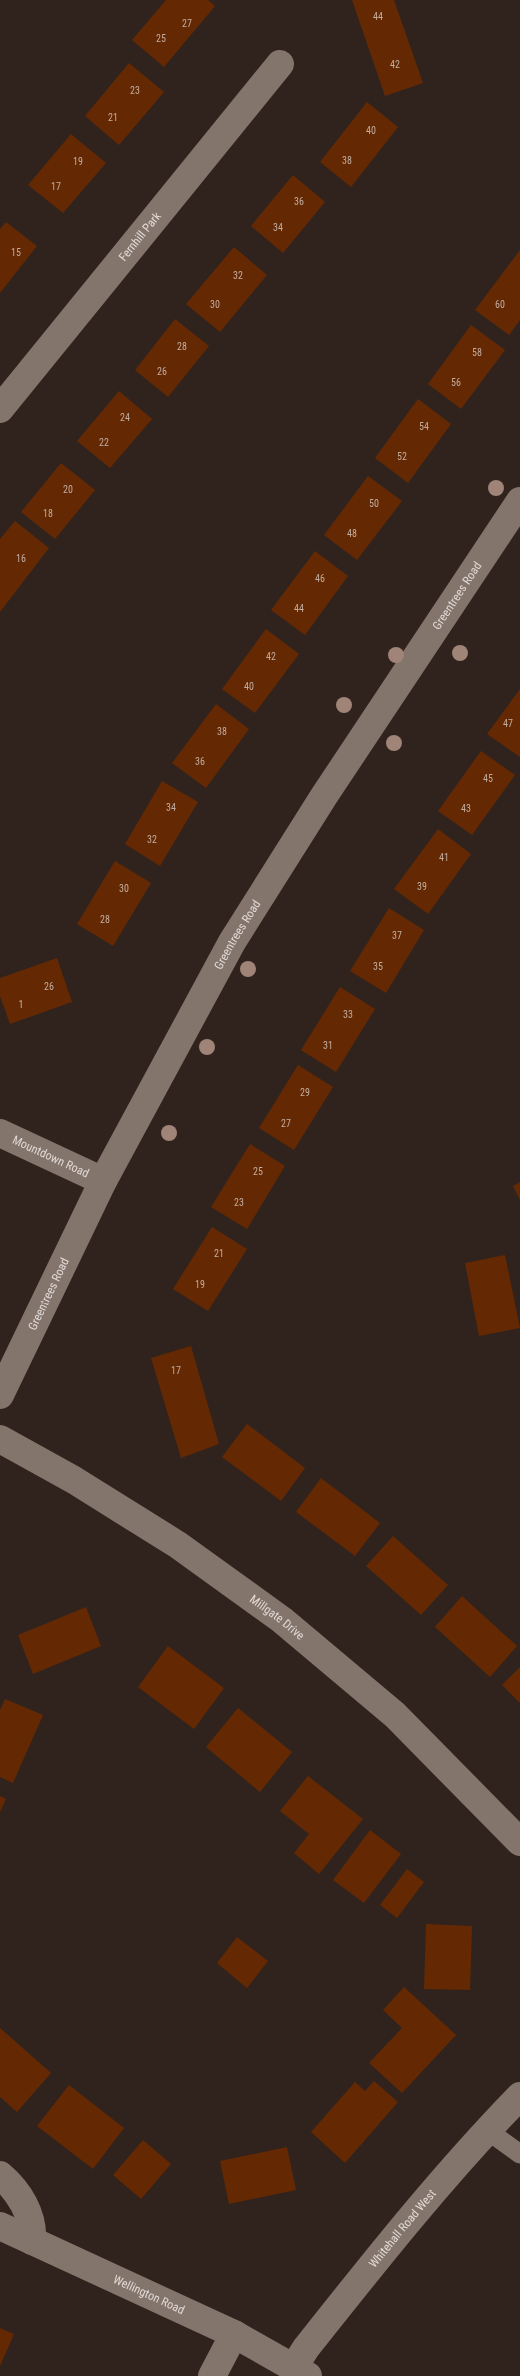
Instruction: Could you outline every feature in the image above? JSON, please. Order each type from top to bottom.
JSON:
[{"type":"street","name":"Fernhill Park","points":[[0,409],[280,64]]},
{"type":"street","name":"Greentrees Road","points":[[0,1395],[103,1181],[232,942],[324,796],[520,501]]},
{"type":"street","name":"Mountdown Road","points":[[0,1133],[103,1181]]},
{"type":"street","name":"Millgate Drive","points":[[0,1439],[74,1480],[178,1546],[282,1620],[395,1716],[520,1842]]},
{"type":"street","name":"Whitehall Road West","points":[[301,2372],[306,2348],[398,2232],[487,2130],[520,2096]]},
{"type":"street","points":[[0,2175],[26,2205],[33,2229],[32,2241]]},
{"type":"street","name":"Wellington Road","points":[[0,2226],[234,2334],[301,2372]]},
{"type":"street","points":[[212,2376],[234,2334]]},
{"type":"lane","points":[[487,2130],[520,2154]]},
{"type":"building","points":[[166,0],[208,0],[215,6],[164,67],[132,40]]},
{"type":"building","points":[[352,0],[394,0],[423,83],[385,96]]},
{"type":"building","points":[[129,63],[164,92],[119,145],[85,116]]},
{"type":"building","points":[[367,102],[398,127],[351,187],[320,162]]},
{"type":"building","points":[[71,134],[106,163],[63,213],[28,185]]},
{"type":"building","points":[[293,175],[325,202],[283,253],[251,226]]},
{"type":"building","points":[[6,222],[37,246],[0,293],[0,229]]},
{"type":"building","points":[[234,247],[267,275],[220,332],[186,304]]},
{"type":"building","points":[[520,250],[520,320],[509,335],[475,310]]},
{"type":"building","points":[[175,319],[209,346],[168,397],[135,370]]},
{"type":"building","points":[[471,325],[505,350],[461,409],[428,384]]},
{"type":"building","points":[[119,391],[152,419],[110,468],[77,441]]},
{"type":"building","points":[[418,399],[451,424],[408,483],[375,458]]},
{"type":"building","points":[[61,463],[95,490],[55,539],[21,512]]},
{"type":"building","points":[[368,476],[402,501],[357,560],[324,535]]},
{"type":"building","points":[[15,521],[49,548],[0,612],[0,539]]},
{"type":"building","points":[[315,551],[348,576],[305,635],[271,610]]},
{"type":"building","points":[[266,629],[299,654],[255,713],[222,689]]},
{"type":"building","points":[[520,689],[520,757],[487,734]]},
{"type":"building","points":[[216,704],[249,729],[206,788],[172,763]]},
{"type":"building","points":[[481,751],[515,775],[472,835],[438,811]]},
{"type":"building","points":[[162,781],[198,802],[160,866],[125,844]]},
{"type":"building","points":[[438,829],[471,854],[428,914],[394,889]]},
{"type":"building","points":[[115,861],[151,883],[113,946],[77,924]]},
{"type":"building","points":[[389,908],[424,930],[386,993],[350,971]]},
{"type":"building","points":[[57,958],[72,1002],[10,1024],[0,996],[0,978]]},
{"type":"building","points":[[340,987],[375,1009],[336,1072],[301,1050]]},
{"type":"building","points":[[298,1065],[333,1087],[294,1150],[259,1128]]},
{"type":"building","points":[[250,1144],[285,1166],[247,1229],[211,1207]]},
{"type":"building","points":[[520,1182],[520,1200],[513,1186]]},
{"type":"building","points":[[212,1227],[247,1249],[208,1311],[173,1289]]},
{"type":"building","points":[[505,1255],[520,1328],[479,1336],[465,1263]]},
{"type":"building","points":[[191,1346],[219,1444],[181,1458],[151,1358]]},
{"type":"building","points":[[247,1424],[305,1468],[281,1501],[222,1457]]},
{"type":"building","points":[[321,1478],[380,1523],[355,1556],[296,1512]]},
{"type":"building","points":[[393,1536],[448,1585],[421,1615],[366,1566]]},
{"type":"building","points":[[462,1596],[517,1646],[490,1677],[435,1627]]},
{"type":"building","points":[[86,1607],[101,1646],[33,1674],[18,1635]]},
{"type":"building","points":[[168,1646],[224,1688],[194,1729],[138,1687]]},
{"type":"building","points":[[520,1667],[520,1703],[502,1685]]},
{"type":"building","points":[[5,1699],[43,1715],[13,1783],[0,1777],[0,1710]]},
{"type":"building","points":[[238,1708],[292,1752],[260,1792],[206,1747]]},
{"type":"building","points":[[308,1776],[363,1819],[319,1874],[294,1853],[309,1834],[280,1811]]},
{"type":"building","points":[[0,1796],[6,1799],[0,1812]]},
{"type":"building","points":[[370,1830],[401,1854],[364,1903],[333,1880]]},
{"type":"building","points":[[407,1869],[424,1882],[397,1918],[380,1905]]},
{"type":"building","points":[[426,1924],[472,1926],[470,1990],[424,1989]]},
{"type":"building","points":[[237,1937],[268,1961],[247,1988],[217,1963]]},
{"type":"building","points":[[404,1987],[456,2035],[402,2093],[369,2063],[402,2028],[383,2010]]},
{"type":"building","points":[[0,2028],[51,2073],[17,2112],[0,2097]]},
{"type":"building","points":[[374,2081],[398,2102],[345,2163],[311,2132],[355,2082],[365,2091]]},
{"type":"building","points":[[69,2085],[124,2128],[93,2169],[37,2126]]},
{"type":"building","points":[[143,2140],[171,2164],[141,2199],[113,2175]]},
{"type":"building","points":[[287,2147],[296,2190],[229,2204],[220,2161]]},
{"type":"building","points":[[0,2328],[14,2334],[0,2366]]}]
